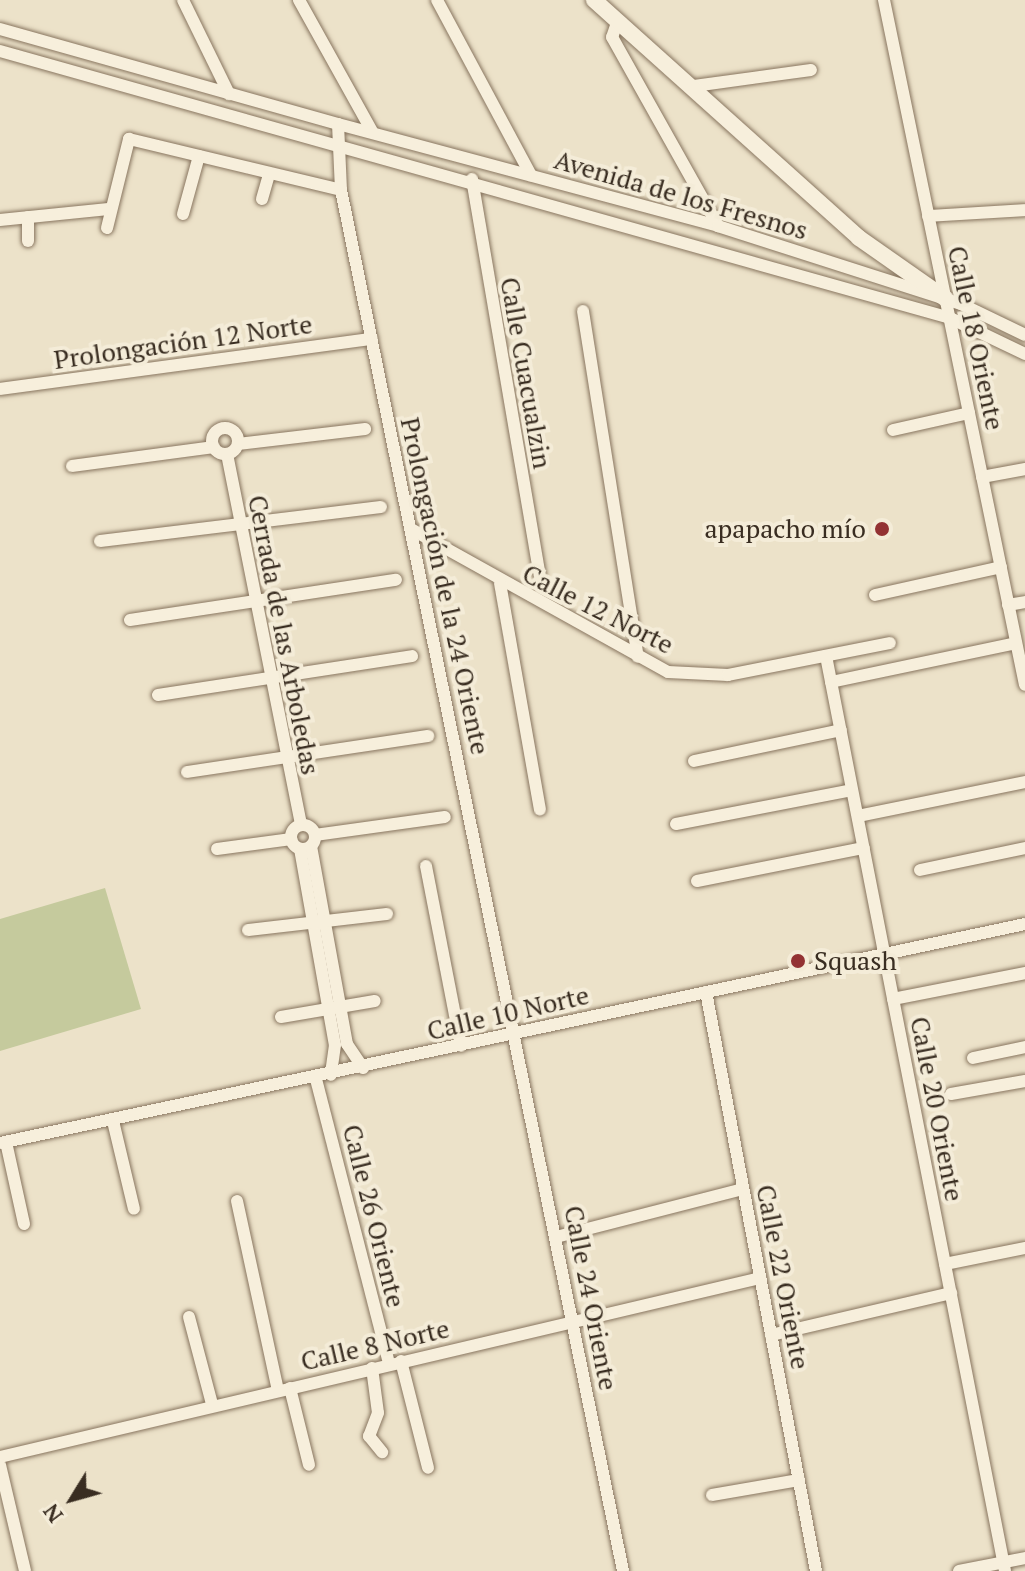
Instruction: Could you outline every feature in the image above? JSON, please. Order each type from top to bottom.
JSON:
[{"type":"street","points":[[183,0],[229,94]]},
{"type":"street","points":[[437,0],[531,175]]},
{"type":"street","points":[[594,0],[694,86],[859,238],[946,299]]},
{"type":"street","name":"Calle 18 Oriente","points":[[884,0],[1025,685]]},
{"type":"street","points":[[296,1],[372,131]]},
{"type":"street","points":[[618,20],[612,37],[718,226]]},
{"type":"street","name":"Avenida de los Fresnos","points":[[0,29],[718,226],[946,299],[1025,335]]},
{"type":"street","name":"Avenida de los Fresnos","points":[[0,51],[334,145],[472,179],[950,318],[1025,354]]},
{"type":"street","points":[[694,86],[811,70]]},
{"type":"street","points":[[334,145],[338,124]]},
{"type":"street","points":[[107,228],[108,209],[129,139],[341,190]]},
{"type":"street","name":"Prolongación de la 24 Oriente","points":[[334,145],[515,1034]]},
{"type":"street","points":[[183,214],[199,156]]},
{"type":"street","points":[[262,199],[269,175]]},
{"type":"street","name":"Calle Cuacualzin","points":[[472,179],[540,575]]},
{"type":"street","points":[[0,220],[108,209]]},
{"type":"street","points":[[928,216],[1025,210]]},
{"type":"street","points":[[28,217],[28,241]]},
{"type":"street","points":[[583,311],[638,657]]},
{"type":"street","name":"Prolongación 12 Norte","points":[[0,389],[372,339]]},
{"type":"street","points":[[893,430],[969,413]]},
{"type":"street","points":[[214,447],[220,429],[234,431],[238,444]]},
{"type":"street","points":[[72,466],[214,447],[227,454],[238,444],[365,429]]},
{"type":"street","name":"Cerrada de las Arboledas","points":[[227,454],[284,757],[304,842]]},
{"type":"street","points":[[982,477],[1025,469]]},
{"type":"street","points":[[100,541],[381,507]]},
{"type":"street","name":"Calle 12 Norte","points":[[411,529],[500,583],[668,672],[700,675],[890,643]]},
{"type":"street","points":[[875,595],[1001,567]]},
{"type":"street","points":[[130,620],[396,580]]},
{"type":"street","points":[[500,583],[540,810]]},
{"type":"street","points":[[1008,605],[1025,602]]},
{"type":"street","points":[[831,682],[1016,643]]},
{"type":"street","points":[[158,695],[412,656]]},
{"type":"street","name":"Calle 20 Oriente","points":[[826,656],[1004,1567]]},
{"type":"street","points":[[694,761],[841,730]]},
{"type":"street","points":[[187,772],[428,736]]},
{"type":"street","points":[[858,816],[1025,782]]},
{"type":"street","points":[[676,824],[852,790]]},
{"type":"street","points":[[217,849],[304,842],[445,817]]},
{"type":"street","points":[[304,842],[334,1008],[347,1044],[363,1068]]},
{"type":"street","points":[[697,881],[864,848]]},
{"type":"street","points":[[920,870],[1025,848]]},
{"type":"street","points":[[426,866],[461,1046]]},
{"type":"street","points":[[248,930],[387,914]]},
{"type":"street","name":"Calle 10 Norte","points":[[3,1142],[316,1079],[1025,924]]},
{"type":"street","points":[[893,999],[1025,973]]},
{"type":"street","name":"Calle 22 Oriente","points":[[706,992],[816,1571]]},
{"type":"street","points":[[281,1017],[375,1001]]},
{"type":"street","points":[[331,1075],[334,1008]]},
{"type":"street","name":"Calle 24 Oriente","points":[[515,1034],[623,1571]]},
{"type":"street","points":[[973,1058],[1025,1047]]},
{"type":"street","name":"Calle 26 Oriente","points":[[316,1079],[395,1363],[428,1468]]},
{"type":"street","points":[[951,1094],[1025,1081]]},
{"type":"street","points":[[113,1121],[134,1209]]},
{"type":"street","points":[[3,1142],[24,1224]]},
{"type":"street","points":[[556,1237],[743,1189]]},
{"type":"street","points":[[237,1201],[284,1389],[309,1465]]},
{"type":"street","points":[[945,1264],[1025,1248]]},
{"type":"street","name":"Calle 8 Norte","points":[[0,1457],[212,1404],[760,1278]]},
{"type":"street","points":[[771,1335],[951,1293]]},
{"type":"street","points":[[189,1317],[212,1404]]},
{"type":"street","points":[[372,1368],[378,1413],[369,1436],[382,1452]]},
{"type":"street","points":[[0,1465],[25,1571]]},
{"type":"street","points":[[712,1495],[799,1480]]},
{"type":"street","points":[[959,1571],[1004,1567],[1025,1558]]},
{"type":"green space","points":[[105,888],[141,1009],[0,1051],[0,919]]},
{"type":"place","name":"apapacho mío","points":[[882,529]]},
{"type":"place","name":"Squash","points":[[798,961]]}]
